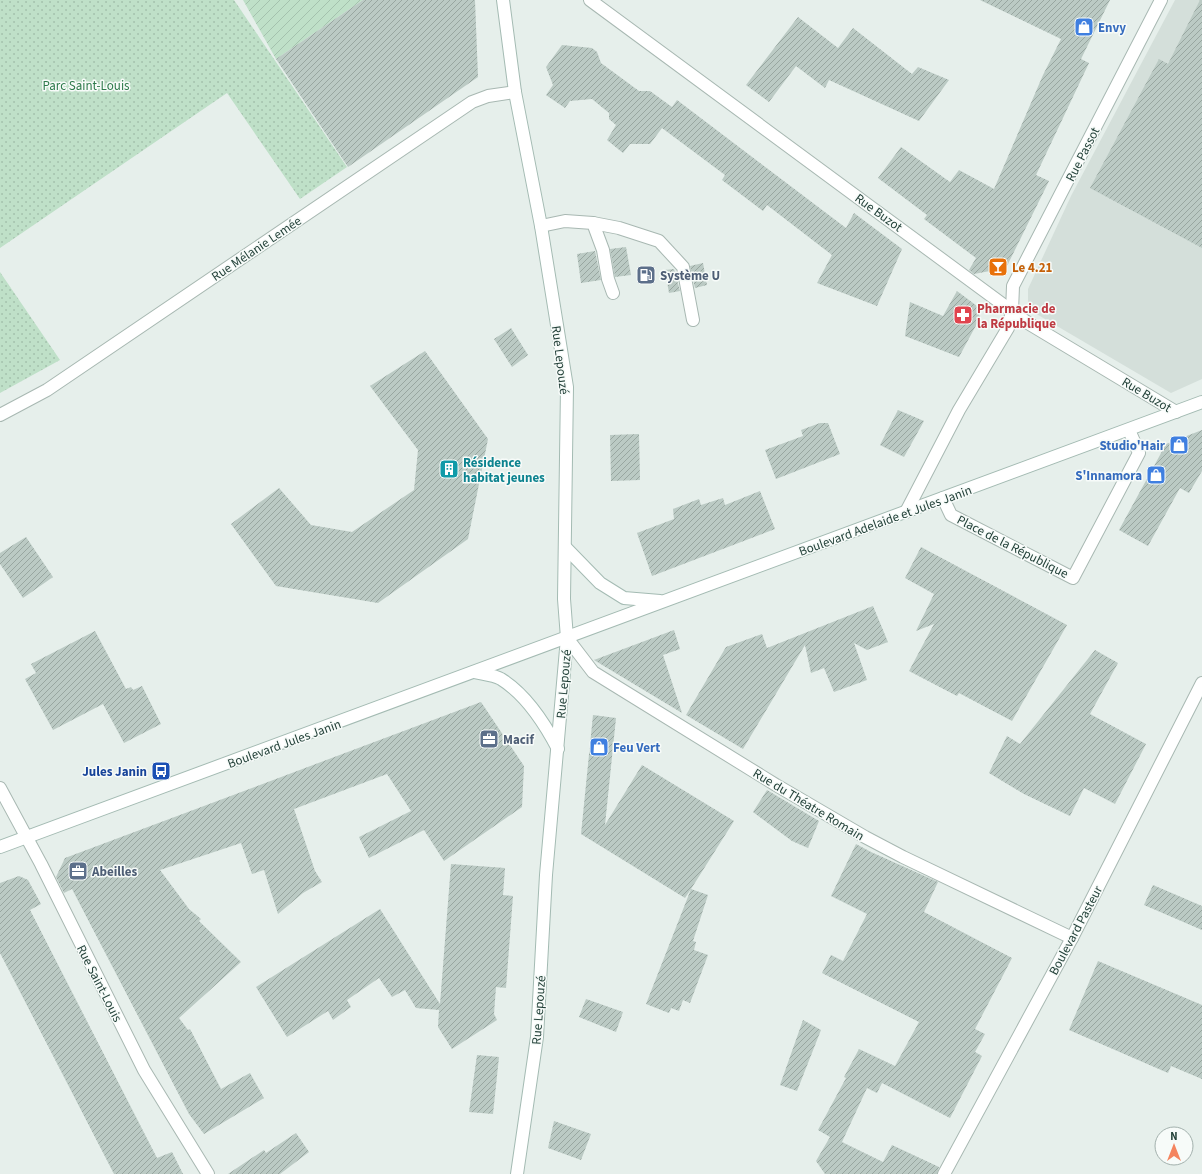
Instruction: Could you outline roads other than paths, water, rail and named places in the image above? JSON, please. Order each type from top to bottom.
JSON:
[{"type":"street","name":"Rue Lepouzé","points":[[503,0],[515,92],[541,226],[567,387],[564,599],[568,638],[546,875],[537,1037],[517,1174]]},
{"type":"street","name":"Rue Buzot","points":[[590,0],[1028,323],[1176,412]]},
{"type":"street","name":"Rue Passot","points":[[1012,311],[1013,286],[1162,0]]},
{"type":"street","name":"Rue Mélanie Lemée","points":[[0,415],[47,390],[472,102],[488,96],[515,92]]},
{"type":"street","points":[[541,226],[565,221],[593,223],[619,228],[659,241],[684,267],[694,320]]},
{"type":"street","points":[[593,223],[603,250],[608,279],[613,293]]},
{"type":"street","points":[[906,512],[959,410],[1008,328],[1012,311]]},
{"type":"street","name":"Boulevard Adelaide et Jules Janin","points":[[568,638],[1202,402]]},
{"type":"street","name":"Place de la République","points":[[943,498],[951,515],[1073,578],[1139,453],[1128,430]]},
{"type":"street","points":[[565,547],[600,582],[624,598],[665,601]]},
{"type":"street","name":"Boulevard Jules Janin","points":[[0,848],[568,638]]},
{"type":"street","name":"Rue du Théatre Romain","points":[[568,638],[593,672],[864,838],[1072,938]]},
{"type":"street","name":"Rue Lepouzé","points":[[474,672],[501,678],[521,696],[544,722],[558,749]]},
{"type":"street","name":"Boulevard Pasteur","points":[[944,1174],[1072,938],[1202,683]]},
{"type":"street","name":"Rue Saint-Louis","points":[[0,788],[144,1070],[208,1174]]},
{"type":"place","name":"Envy","points":[[1084,27]]},
{"type":"place","name":"Le 4.21","points":[[998,267]]},
{"type":"place","name":"Système U","points":[[646,275]]},
{"type":"place","name":"Pharmacie de la République","points":[[963,315]]},
{"type":"place","name":"Studio'Hair","points":[[1179,445]]},
{"type":"place","name":"Résidence habitat jeunes","points":[[449,469]]},
{"type":"place","name":"S'Innamora","points":[[1156,475]]},
{"type":"place","name":"Macif","points":[[489,739]]},
{"type":"place","name":"Feu Vert","points":[[599,747]]},
{"type":"place","name":"Jules Janin","points":[[161,771]]},
{"type":"place","name":"Abeilles","points":[[78,871]]},
{"type":"park label","name":"Parc Saint-Louis","points":[[86,85]]}]
